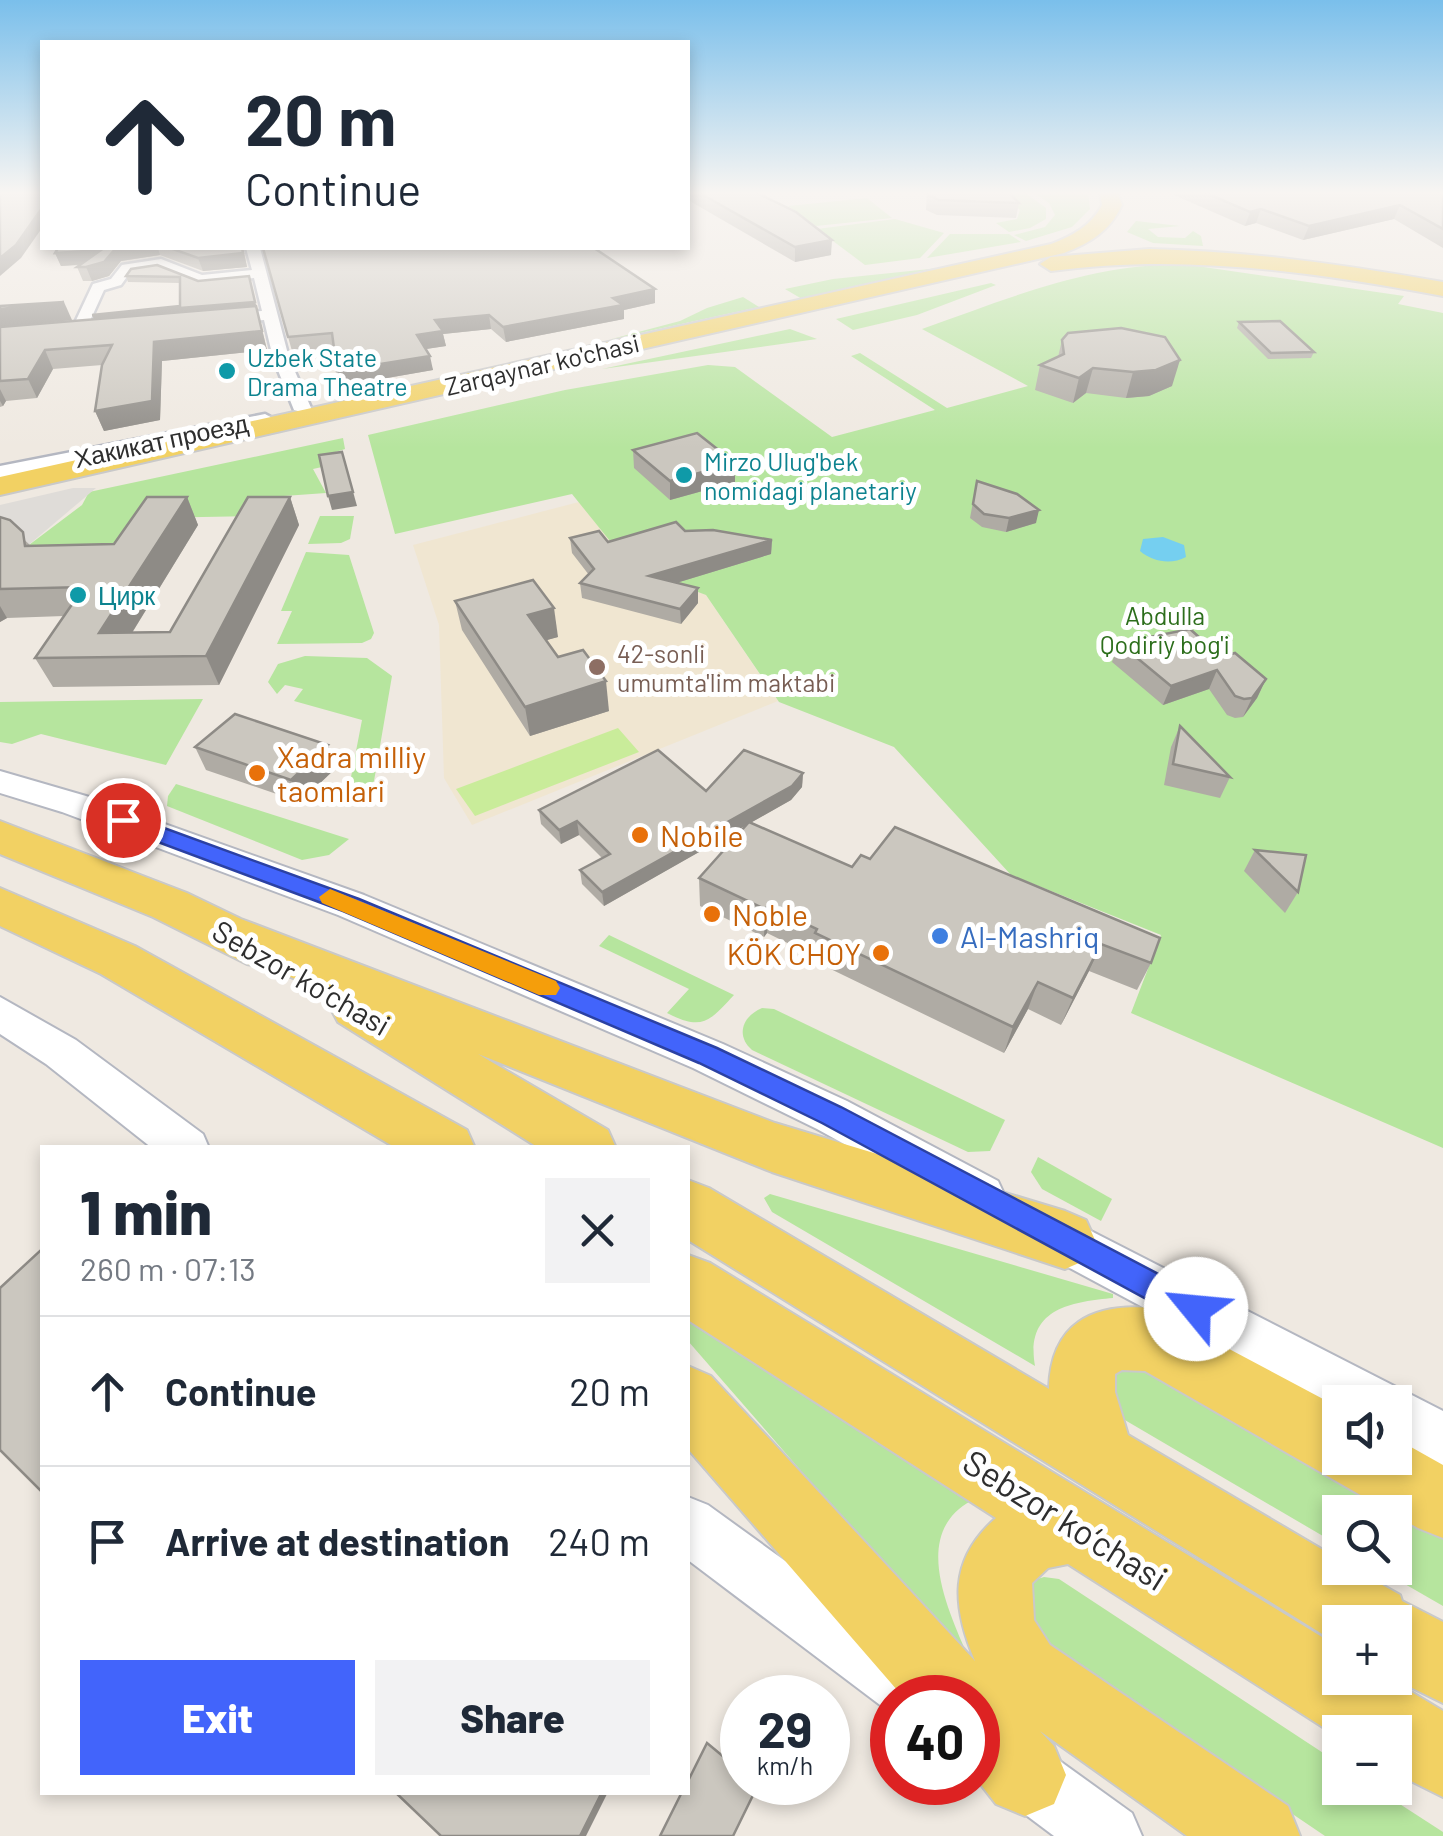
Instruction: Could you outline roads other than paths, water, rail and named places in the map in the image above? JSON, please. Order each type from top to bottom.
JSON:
[{"type":"main road","name":"Zarqaynar ko'chasi","points":[[445,392],[940,277]]},
{"type":"main road","name":"Zarqaynar ko'chasi","points":[[0,486],[988,277]]},
{"type":"main road","name":"Zarqaynar ko'chasi","points":[[1369,277],[1443,286]]},
{"type":"main road","name":"Sebzor ko‘chasi","points":[[0,838],[238,936],[583,1145]]},
{"type":"main road","points":[[0,906],[118,960],[442,1145]]},
{"type":"main road","points":[[238,936],[772,1147],[1064,1240]]},
{"type":"main road","points":[[181,995],[380,1145]]},
{"type":"main road","name":"Sebzor ko‘chasi","points":[[690,1209],[1090,1492],[1443,1757]]},
{"type":"main road","name":"Sebzor ko‘chasi","points":[[690,1286],[1090,1492],[1336,1605]]},
{"type":"main road","points":[[1258,1836],[1022,1672],[1011,1656],[995,1605],[994,1577],[1004,1555],[1090,1492],[1080,1373],[1087,1354],[1102,1342],[1120,1338],[1152,1340],[1322,1435]]},
{"type":"main road","points":[[690,1401],[935,1675]]},
{"type":"main road","points":[[1393,1475],[1443,1503]]},
{"type":"main road","points":[[1412,1646],[1443,1665]]},
{"type":"street","points":[[79,331],[98,287],[116,282],[120,277]]},
{"type":"street","points":[[197,277],[223,277]]},
{"type":"street","points":[[261,277],[281,358],[304,410]]},
{"type":"street","points":[[208,320],[268,315]]},
{"type":"street","points":[[60,333],[98,330]]},
{"type":"street","name":"Хакикат проезд","points":[[0,472],[304,410],[445,392]]},
{"type":"street","points":[[0,782],[123,820],[334,898],[708,1056],[832,1115],[1341,1385]]},
{"type":"street","points":[[0,1013],[61,1052],[183,1145]]},
{"type":"street","points":[[1412,1423],[1443,1440]]},
{"type":"street","points":[[690,1526],[889,1675]]},
{"type":"street","points":[[1000,1750],[1109,1836]]},
{"type":"water","points":[[1163,537],[1184,545],[1186,557],[1162,561],[1140,551],[1143,539]]},
{"type":"place","name":"Uzbek State Drama Theatre","points":[[227,371]]},
{"type":"place","name":"Mirzo Ulug'bek nomidagi planetariy","points":[[684,475]]},
{"type":"place","name":"Цирк","points":[[78,595]]},
{"type":"place","name":"42-sonli umumta'lim maktabi","points":[[597,667]]},
{"type":"place","name":"Xadra milliy taomlari","points":[[257,773]]},
{"type":"place","name":"Nobile","points":[[640,835]]},
{"type":"place","name":"Noble","points":[[712,914]]},
{"type":"place","name":"Al-Mashriq","points":[[940,936]]},
{"type":"place","name":"KÖK CHOY","points":[[881,953]]},
{"type":"park label","name":"Abdulla Qodiriy bog'i","points":[[1165,630]]}]
